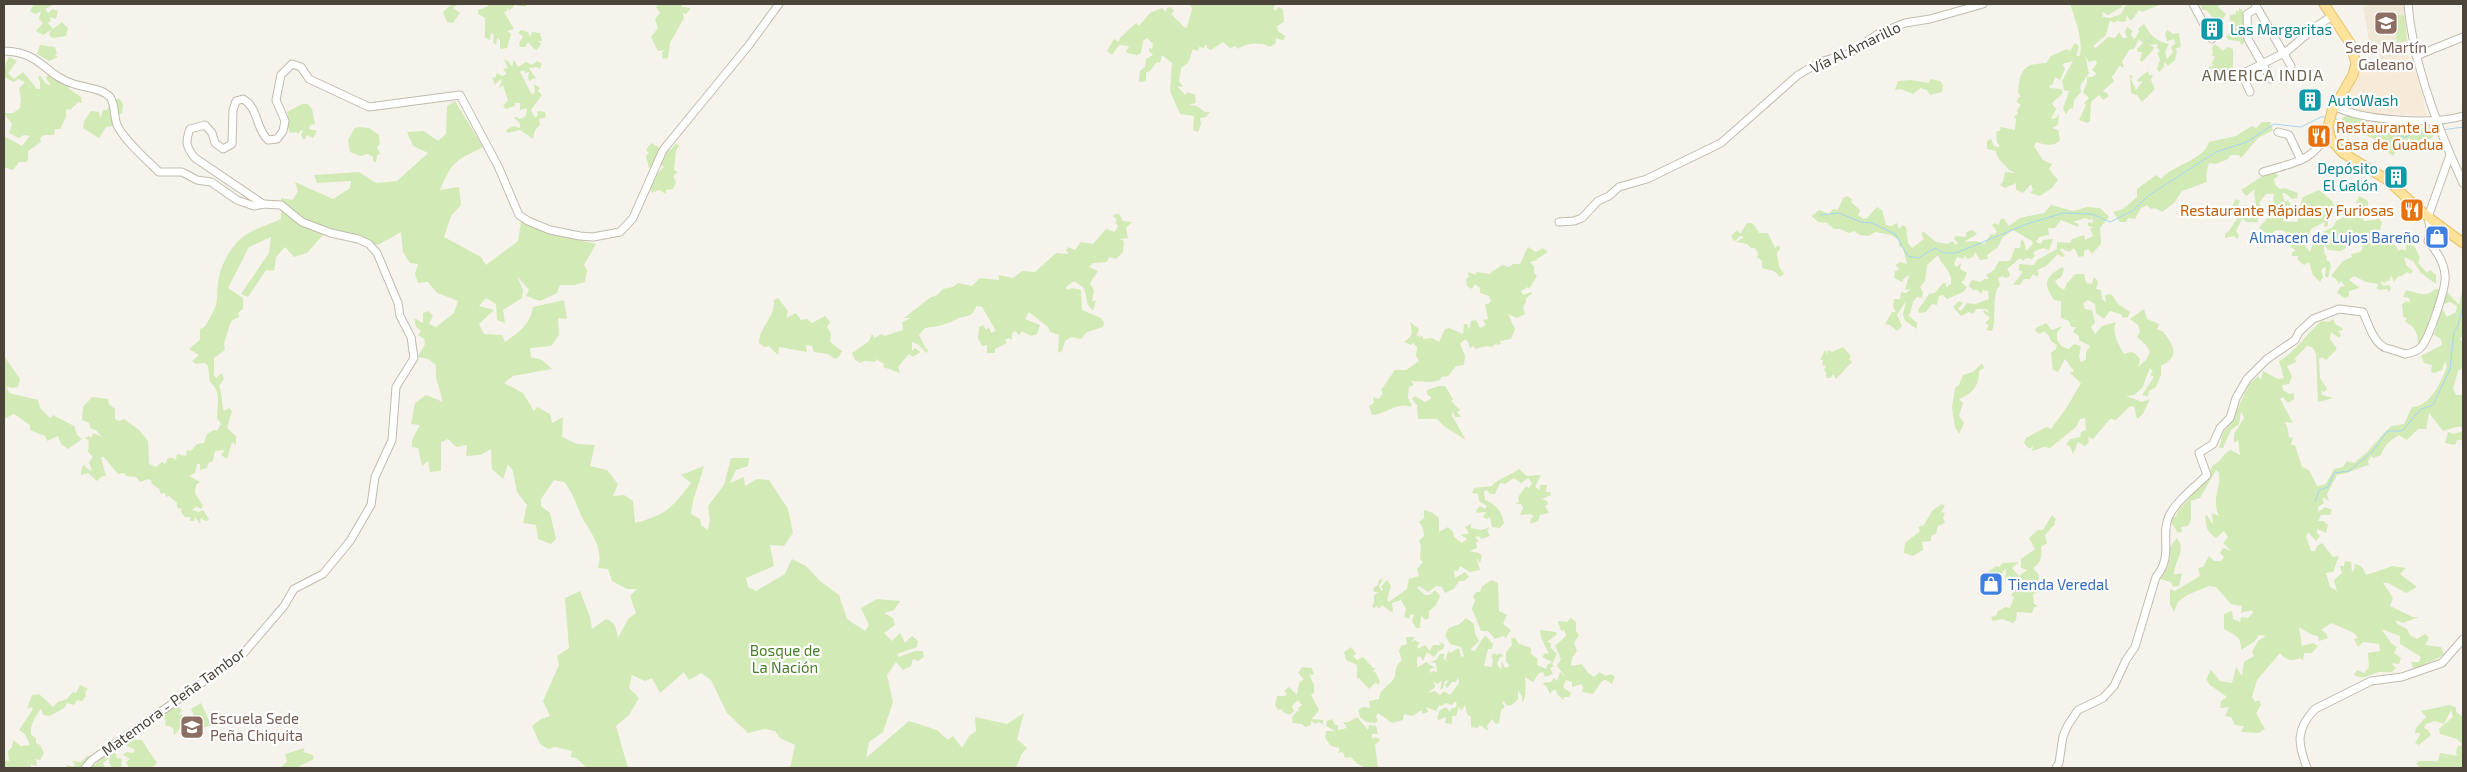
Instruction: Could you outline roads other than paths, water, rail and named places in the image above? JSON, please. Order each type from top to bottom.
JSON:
[{"type":"main road","points":[[2324,4],[2350,43],[2356,63],[2353,75],[2333,108],[2329,128],[2332,140],[2339,150],[2386,179],[2428,217],[2463,243]]},
{"type":"street","points":[[262,204],[195,158],[187,148],[186,142],[190,129],[205,125],[212,132],[215,143],[224,149],[228,148],[232,144],[232,118],[236,101],[243,99],[254,108],[262,134],[268,140],[277,139],[283,131],[285,121],[276,100],[281,75],[292,64],[301,67],[309,79],[369,107],[460,95],[498,166],[519,215],[550,230],[580,236],[593,237],[620,232],[633,218],[663,150],[749,45],[779,4]]},
{"type":"street","name":"Vía Al Amarillo","points":[[1559,222],[1574,221],[1582,218],[1598,201],[1609,196],[1619,187],[1647,179],[1721,143],[1798,75],[1820,62],[1850,53],[1878,34],[1904,23],[1930,19],[1983,4]]},
{"type":"street","points":[[2193,4],[2212,38]]},
{"type":"street","points":[[2408,4],[2416,56],[2443,137],[2463,183]]},
{"type":"street","points":[[2271,79],[2248,39],[2247,14],[2256,6],[2291,66]]},
{"type":"street","points":[[2250,92],[2242,74],[2283,54],[2332,16]]},
{"type":"street","points":[[2416,56],[2463,37]]},
{"type":"street","name":"Matemora - Peña Tambor","points":[[4,50],[16,51],[32,56],[58,77],[73,84],[103,92],[110,98],[116,125],[159,172],[182,172],[197,180],[211,182],[237,200],[254,206],[262,204],[282,205],[302,222],[369,244],[377,253],[398,303],[400,316],[411,337],[414,358],[396,388],[392,440],[375,477],[371,505],[350,541],[323,574],[294,589],[284,606],[243,654],[92,760],[85,768]]},
{"type":"street","points":[[2333,108],[2360,116],[2439,123],[2463,116]]},
{"type":"street","points":[[2263,172],[2301,160],[2317,151],[2329,128]]},
{"type":"street","points":[[2278,132],[2289,135],[2301,160]]},
{"type":"street","points":[[2056,768],[2059,763],[2063,736],[2068,725],[2078,710],[2103,698],[2114,686],[2126,660],[2135,647],[2156,576],[2164,567],[2168,517],[2178,503],[2206,475],[2199,453],[2213,444],[2220,428],[2230,418],[2236,398],[2247,379],[2267,360],[2295,340],[2299,332],[2313,319],[2339,309],[2362,312],[2377,342],[2385,348],[2395,349],[2405,354],[2422,347],[2439,308],[2446,277],[2436,250],[2428,241],[2431,233],[2428,217],[2450,155]]},
{"type":"street","points":[[2307,768],[2299,745],[2299,735],[2308,716],[2315,709],[2371,681],[2402,677],[2442,663],[2463,638]]},
{"type":"waterway","points":[[1650,4],[1664,4]]},
{"type":"waterway","points":[[1820,215],[1839,213],[1861,222],[1872,223],[1895,234],[1908,256],[1918,258],[1935,248],[1944,253],[1956,253],[2027,224],[2063,213],[2092,214],[2110,222],[2132,211],[2151,194],[2216,152],[2247,142],[2274,124],[2301,127],[2321,117],[2327,117]]},
{"type":"waterway","points":[[2334,118],[2348,125],[2406,137],[2416,131],[2426,134],[2439,131]]},
{"type":"waterway","points":[[2443,130],[2463,127]]},
{"type":"waterway","points":[[2315,502],[2319,490],[2328,487],[2334,473],[2349,471],[2373,451],[2387,431],[2402,431],[2421,409],[2433,405],[2450,369],[2454,332],[2458,326],[2463,305]]},
{"type":"place","name":"Sede Martín Galeano","points":[[2386,23]]},
{"type":"place","name":"Las Margaritas","points":[[2212,29]]},
{"type":"place","name":"AutoWash","points":[[2310,100]]},
{"type":"place","name":"Restaurante La Casa de Guadua","points":[[2319,136]]},
{"type":"place","name":"Depósito El Galón","points":[[2396,177]]},
{"type":"place","name":"Restaurante Rápidas y Furiosas","points":[[2412,210]]},
{"type":"place","name":"Almacen de Lujos Bareño","points":[[2437,237]]},
{"type":"place","name":"Tienda Veredal","points":[[1991,584]]},
{"type":"place","name":"Escuela Sede Peña Chiquita","points":[[192,727]]},
{"type":"district","name":"AMERICA INDIA","points":[[2263,74]]},
{"type":"park label","name":"Bosque de La Nación","points":[[785,658]]}]
